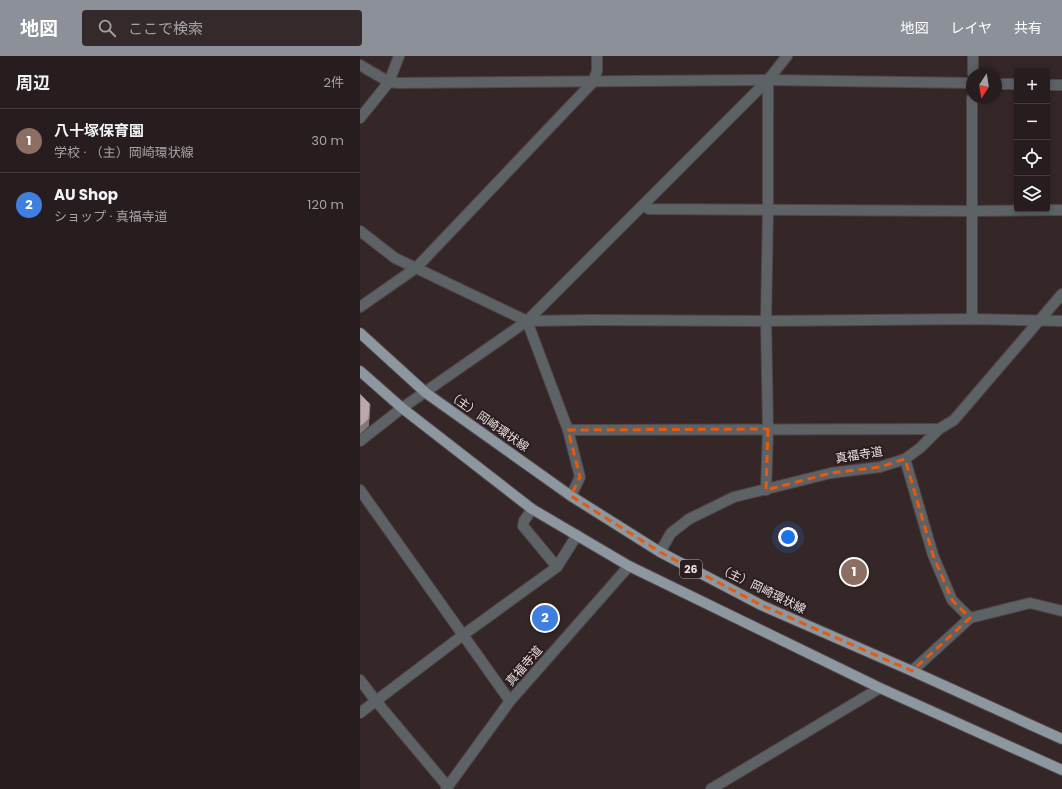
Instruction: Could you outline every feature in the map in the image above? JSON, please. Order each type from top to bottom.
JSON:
[{"type":"main road","name":"（主）岡崎環状線","points":[[360,333],[426,393],[571,496],[660,552],[761,605],[1062,739]]},
{"type":"main road","name":"26","points":[[360,371],[402,408],[532,509],[629,566],[880,688],[1062,770]]},
{"type":"street","points":[[360,118],[389,82],[399,56]]},
{"type":"street","points":[[360,307],[416,268],[593,82],[597,71],[597,56]]},
{"type":"street","points":[[360,441],[402,408],[426,393],[527,321],[768,80],[787,56]]},
{"type":"street","points":[[972,68],[973,56]]},
{"type":"street","points":[[360,65],[389,82],[398,83],[768,80],[966,83]]},
{"type":"street","points":[[766,490],[768,429],[766,321],[768,80]]},
{"type":"street","points":[[1002,84],[1014,84]]},
{"type":"street","points":[[1050,85],[1062,85]]},
{"type":"street","points":[[972,104],[972,319]]},
{"type":"street","points":[[644,205],[649,209],[768,208],[973,211],[1062,210]]},
{"type":"street","points":[[360,231],[395,258],[527,321],[972,319],[1062,321]]},
{"type":"street","name":"真福寺道","points":[[660,552],[671,533],[689,519],[734,497],[831,473],[880,467],[905,459],[920,448],[939,429],[954,420],[1062,294]]},
{"type":"street","points":[[527,321],[568,430],[580,477],[571,496]]},
{"type":"street","points":[[568,430],[939,429]]},
{"type":"street","points":[[905,459],[933,555],[952,600],[970,618]]},
{"type":"street","points":[[360,490],[510,701]]},
{"type":"street","points":[[532,509],[524,521],[523,526],[557,567]]},
{"type":"street","points":[[360,713],[557,567],[577,535]]},
{"type":"street","name":"真福寺道","points":[[447,788],[510,701],[629,566]]},
{"type":"street","points":[[912,671],[970,618],[1030,604],[1062,611]]},
{"type":"street","points":[[360,680],[447,788]]},
{"type":"street","points":[[711,789],[722,786],[880,688]]},
{"type":"highlighted area","points":[[768,429],[766,490],[831,473],[880,467],[905,459],[933,555],[952,600],[970,618],[912,671],[761,605],[660,552],[571,496],[580,477],[568,430]]},
{"type":"building","points":[[360,394],[370,404],[369,419],[360,427]]},
{"type":"place","name":"八十塚保育園","points":[[854,572]]},
{"type":"place","name":"AU Shop","points":[[545,618]]}]
